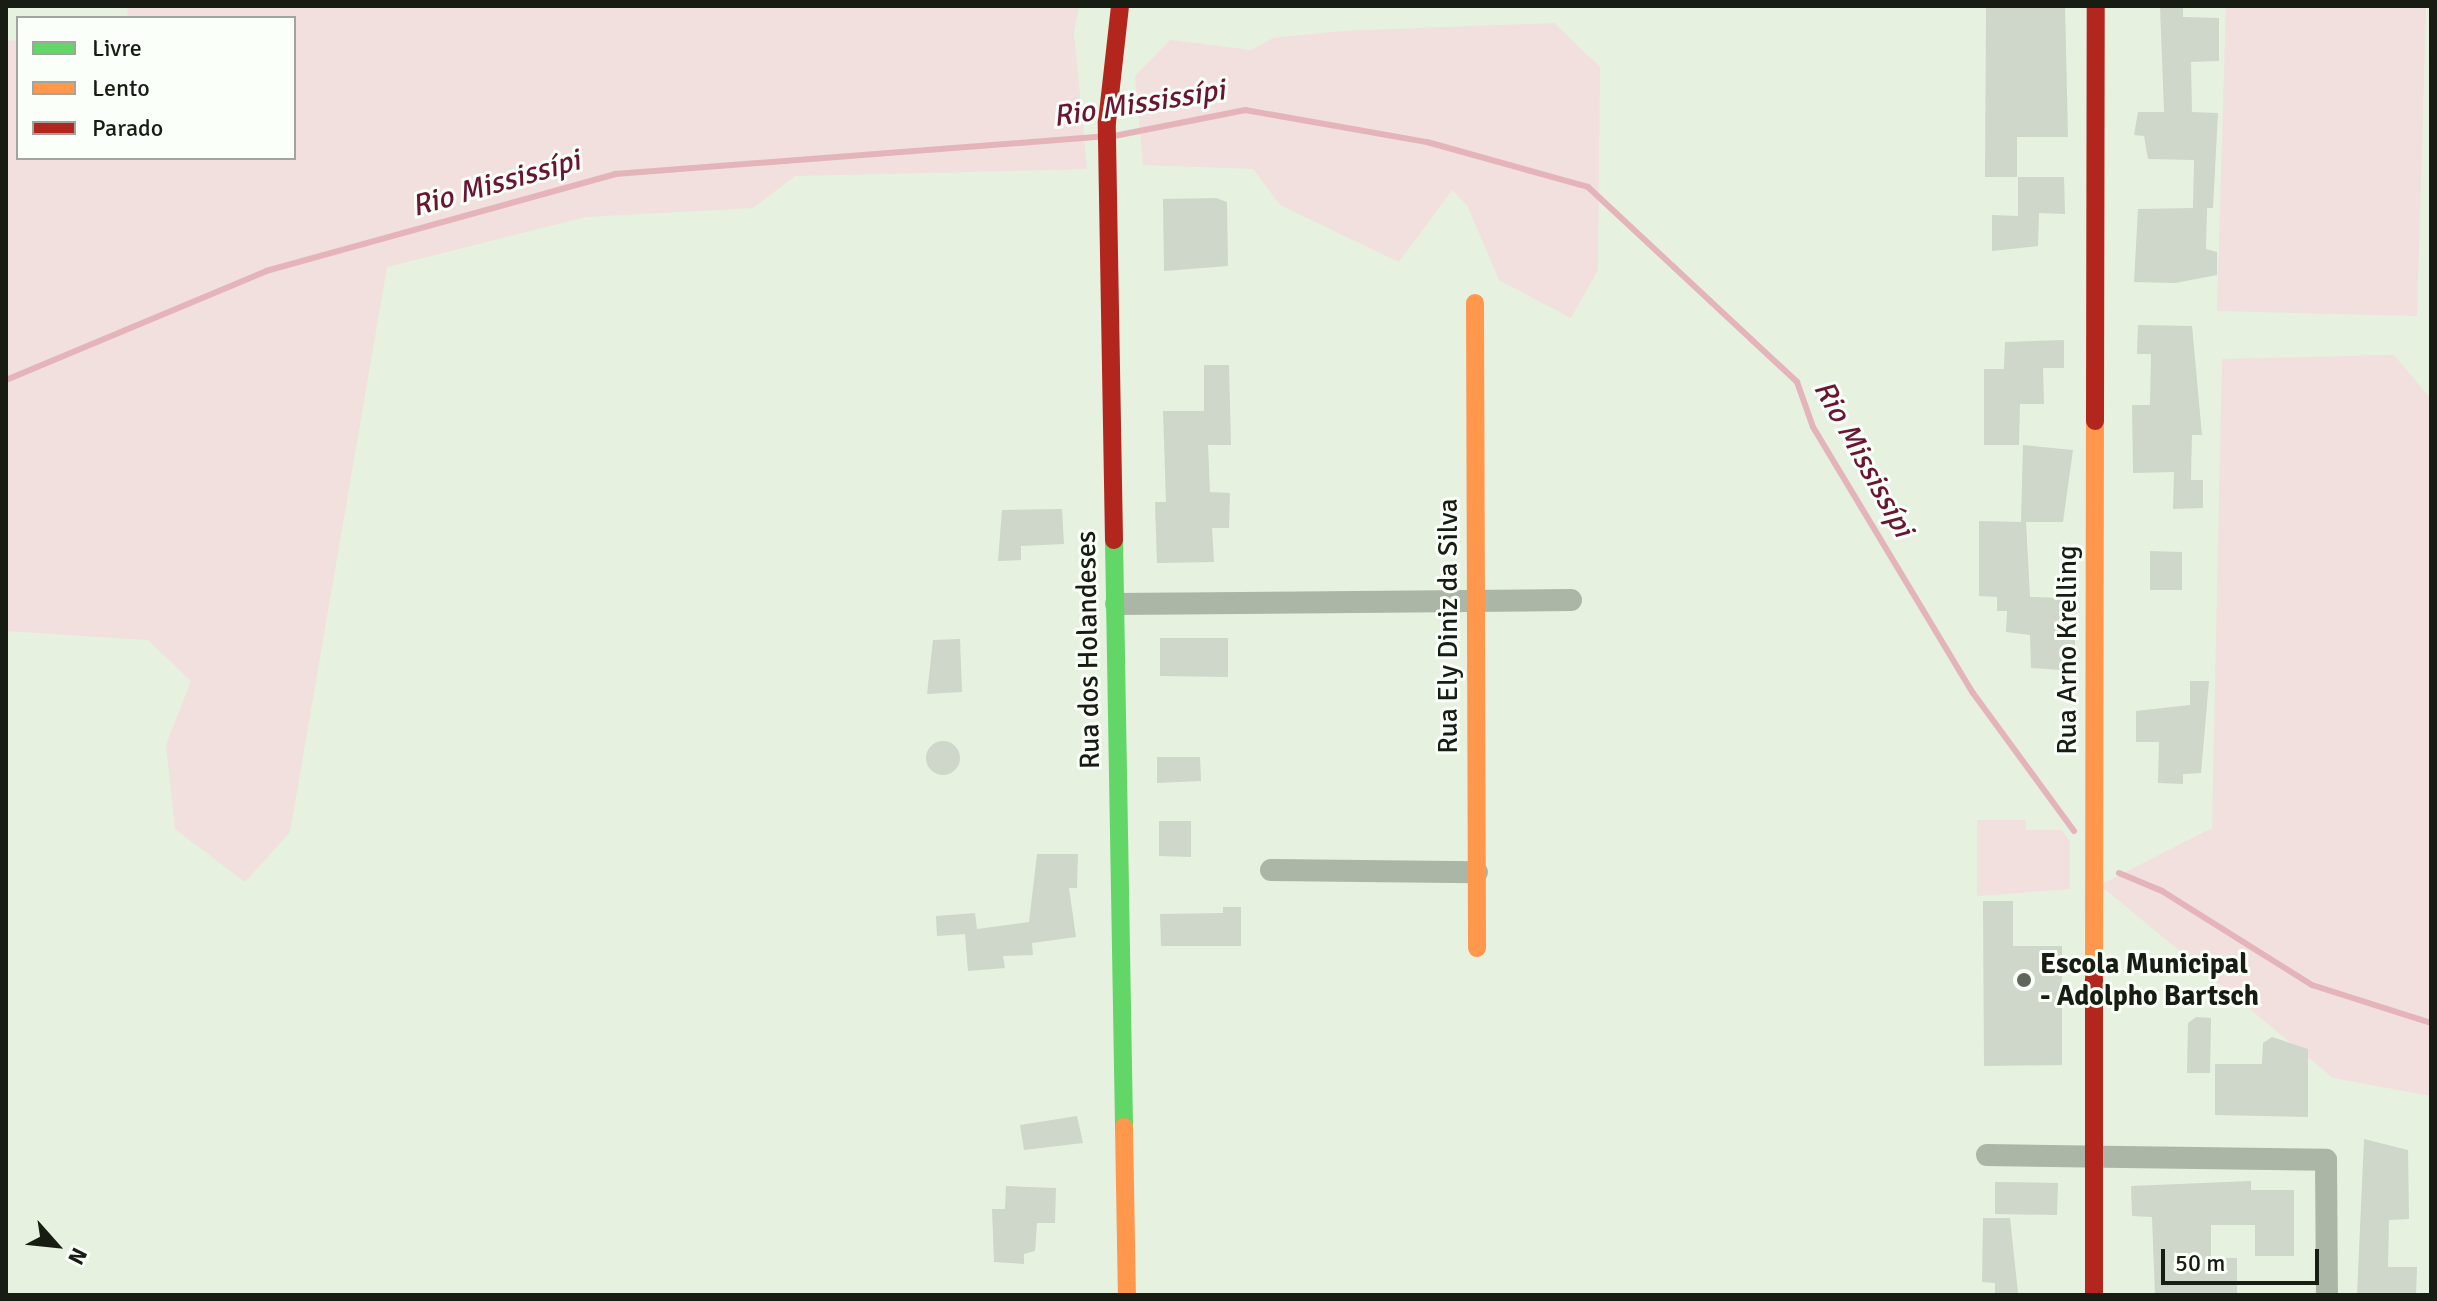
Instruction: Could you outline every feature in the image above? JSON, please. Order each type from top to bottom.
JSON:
[{"type":"street","name":"Rua dos Holandeses","points":[[1120,6],[1107,122],[1127,1295]]},
{"type":"street","name":"Rua Arno Krelling","points":[[2094,1295],[2096,6]]},
{"type":"street","name":"Rua Ely Diniz da Silva","points":[[1475,303],[1477,948]]},
{"type":"street","points":[[1116,604],[1571,600]]},
{"type":"street","points":[[1271,870],[1477,872]]},
{"type":"street","points":[[1987,1155],[2326,1160],[2327,1295]]},
{"type":"shaded area","points":[[128,6],[1079,6],[1074,33],[1087,169],[795,176],[753,208],[586,217],[387,267],[290,832],[245,882],[175,829],[166,745],[191,681],[148,640],[6,631],[6,40],[16,41],[16,160],[296,160],[296,16],[127,16]]},
{"type":"shaded area","points":[[2226,6],[2426,6],[2417,316],[2217,311]]},
{"type":"shaded area","points":[[1554,23],[1600,67],[1598,270],[1571,318],[1499,280],[1467,205],[1452,190],[1399,262],[1280,205],[1253,169],[1143,165],[1135,76],[1170,40],[1251,50],[1273,38],[1342,31]]},
{"type":"shaded area","points":[[2394,355],[2431,399],[2431,1096],[2333,1078],[2100,885],[2212,828],[2222,359]]},
{"type":"shaded area","points":[[1977,820],[2026,820],[2026,830],[2061,830],[2070,841],[2070,889],[1977,896]]},
{"type":"building","points":[[1986,6],[2065,6],[2068,137],[2017,137],[2017,177],[1985,177]]},
{"type":"building","points":[[2160,6],[2183,6],[2183,17],[2219,18],[2219,61],[2191,62],[2192,112],[2218,113],[2213,208],[2207,208],[2206,249],[2217,252],[2217,275],[2175,283],[2134,282],[2138,209],[2193,208],[2194,160],[2148,159],[2144,136],[2134,135],[2138,112],[2164,112]]},
{"type":"building","points":[[2018,177],[2064,177],[2065,214],[2039,213],[2038,246],[1992,251],[1992,215],[2018,216]]},
{"type":"building","points":[[1216,198],[1227,202],[1228,266],[1164,271],[1163,199]]},
{"type":"building","points":[[2138,325],[2192,326],[2202,435],[2192,435],[2191,480],[2203,480],[2203,508],[2173,509],[2174,472],[2133,473],[2132,405],[2150,405],[2151,354],[2137,354]]},
{"type":"building","points":[[2064,340],[2064,368],[2043,368],[2044,404],[2020,404],[2019,445],[1984,445],[1984,369],[2004,369],[2005,342]]},
{"type":"building","points":[[1204,365],[1229,365],[1231,445],[1208,445],[1210,492],[1230,493],[1229,528],[1212,528],[1214,562],[1157,563],[1155,502],[1166,502],[1163,411],[1204,411]]},
{"type":"building","points":[[2023,445],[2073,450],[2063,522],[2026,522],[2030,597],[2064,598],[2064,608],[2075,608],[2075,671],[2031,668],[2030,635],[2006,632],[2007,611],[1997,611],[1997,597],[1979,596],[1979,521],[2021,522]]},
{"type":"building","points":[[1062,509],[1064,544],[1021,546],[1021,560],[998,561],[1002,510]]},
{"type":"building","points":[[2150,551],[2182,552],[2182,590],[2150,590]]},
{"type":"building","points":[[1160,638],[1228,638],[1228,677],[1160,676]]},
{"type":"building","points":[[960,639],[962,692],[927,694],[933,640]]},
{"type":"building","points":[[2190,681],[2209,681],[2201,773],[2183,774],[2183,784],[2158,783],[2159,742],[2136,742],[2136,711],[2190,705]]},
{"type":"building","points":[[943,741],[955,746],[960,758],[955,770],[943,775],[931,770],[926,758],[931,746]]},
{"type":"building","points":[[1157,757],[1200,757],[1201,781],[1157,783]]},
{"type":"building","points":[[1159,821],[1191,821],[1191,857],[1159,856]]},
{"type":"building","points":[[1037,854],[1078,854],[1077,888],[1069,888],[1076,937],[1032,943],[1033,955],[1003,956],[1005,968],[968,971],[965,934],[937,936],[936,916],[975,913],[977,929],[1029,922]]},
{"type":"building","points":[[1983,901],[2013,901],[2013,946],[2062,946],[2062,1065],[1984,1066]]},
{"type":"building","points":[[1223,907],[1241,907],[1241,946],[1161,946],[1160,914],[1223,913]]},
{"type":"building","points":[[2196,1017],[2211,1018],[2210,1073],[2187,1073],[2188,1023]]},
{"type":"building","points":[[2272,1037],[2308,1049],[2308,1117],[2215,1115],[2215,1064],[2262,1064],[2263,1043]]},
{"type":"building","points":[[1077,1116],[1083,1143],[1024,1150],[1020,1125]]},
{"type":"building","points":[[2364,1139],[2408,1150],[2409,1219],[2389,1220],[2388,1267],[2417,1267],[2416,1295],[2357,1295]]},
{"type":"building","points":[[2251,1181],[2251,1190],[2294,1190],[2294,1256],[2255,1256],[2255,1225],[2211,1225],[2211,1258],[2237,1258],[2237,1295],[2155,1295],[2152,1217],[2132,1216],[2131,1186]]},
{"type":"building","points":[[1995,1182],[2058,1183],[2057,1215],[1995,1214]]},
{"type":"building","points":[[1006,1186],[1056,1188],[1055,1223],[1037,1223],[1035,1251],[1024,1254],[1024,1264],[994,1262],[992,1209],[1005,1209]]},
{"type":"building","points":[[1983,1218],[2010,1218],[2018,1293],[1995,1293],[1995,1283],[1982,1282]]},
{"type":"waterway","name":"Rio Mississípi","points":[[1114,136],[1245,110],[1427,142],[1588,187],[1797,382],[1813,427],[1973,693],[2074,831]]},
{"type":"waterway","name":"Rio Mississípi","points":[[6,380],[266,271],[615,174],[1099,137]]},
{"type":"waterway","name":"Rio Mississípi","points":[[2119,873],[2162,891],[2312,985],[2431,1023]]},
{"type":"traffic: fast","points":[[1114,540],[1124,1127]]},
{"type":"traffic: slow","points":[[1475,303],[1477,948]]},
{"type":"traffic: slow","points":[[2094,979],[2095,421]]},
{"type":"traffic: slow","points":[[1124,1127],[1127,1295]]},
{"type":"traffic: jam","points":[[1114,540],[1107,122],[1120,6]]},
{"type":"traffic: jam","points":[[2095,421],[2096,6]]},
{"type":"traffic: jam","points":[[2094,979],[2094,1295]]},
{"type":"place","name":"Escola Municipal - Adolpho Bartsch","points":[[2024,980]]}]
